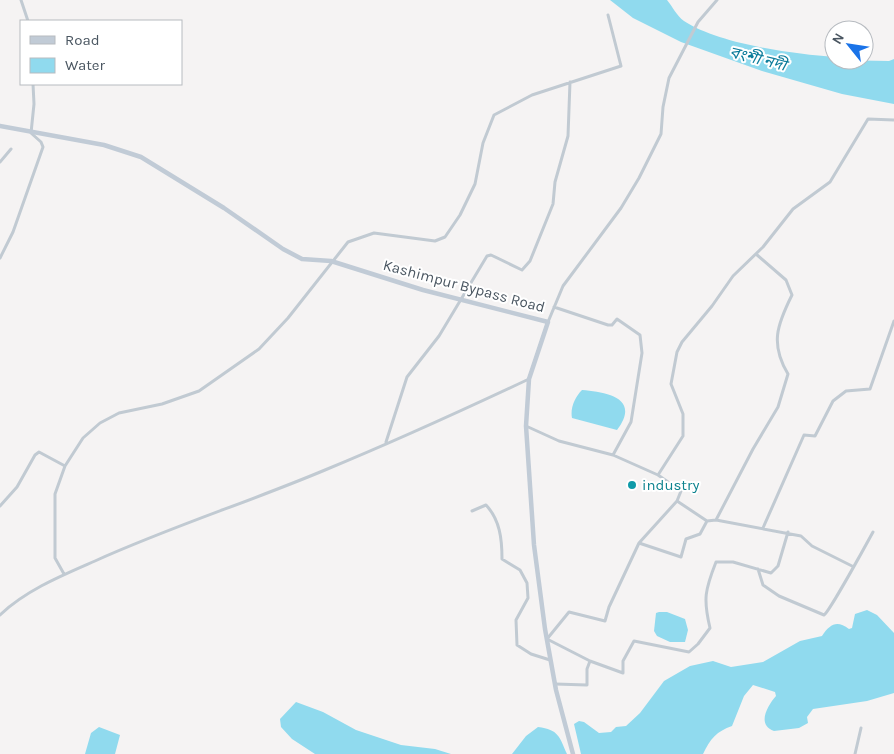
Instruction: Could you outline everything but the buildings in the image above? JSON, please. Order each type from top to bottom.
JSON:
[{"type":"main road","name":"Kashimpur Bypass Road","points":[[0,126],[104,145],[141,157],[224,208],[294,256],[302,259],[331,261],[423,290],[548,322],[529,379],[526,426],[534,545],[547,639],[555,684],[573,754]]},
{"type":"street","points":[[20,0],[28,20]]},
{"type":"street","points":[[548,322],[563,286],[621,208],[639,178],[661,134],[663,107],[669,78],[697,22],[717,0]]},
{"type":"street","points":[[64,574],[57,564],[54,552],[55,494],[65,466],[83,438],[100,423],[119,413],[162,404],[199,391],[259,349],[288,318],[331,261],[348,242],[374,233],[435,241],[445,237],[460,215],[475,184],[483,144],[494,115],[532,95],[621,66],[608,16]]},
{"type":"street","points":[[386,442],[407,377],[439,336],[488,256],[491,255],[522,270],[530,261],[553,204],[555,182],[568,136],[570,82]]},
{"type":"street","points":[[0,258],[16,225],[43,147],[38,138],[31,133],[34,104],[33,85]]},
{"type":"street","points":[[658,475],[683,436],[683,414],[671,384],[677,352],[682,342],[712,306],[733,276],[756,254],[793,209],[830,182],[868,119],[894,120]]},
{"type":"street","points":[[0,162],[11,149]]},
{"type":"street","points":[[716,520],[753,449],[778,407],[788,374],[779,358],[776,341],[781,317],[792,295],[786,280],[756,254]]},
{"type":"street","points":[[554,307],[608,325],[612,325],[617,319],[640,335],[642,354],[631,422],[613,455]]},
{"type":"street","points":[[763,528],[804,435],[815,436],[833,401],[846,390],[870,389],[894,321]]},
{"type":"street","points":[[0,615],[8,607],[64,574],[207,515],[324,470],[386,442],[430,426],[529,379]]},
{"type":"street","points":[[526,426],[559,441],[613,455],[658,475],[682,491],[677,501],[639,543],[609,607],[605,622],[569,612],[547,639],[590,661],[623,673],[623,661],[634,642],[689,652],[710,628],[704,604],[709,580],[716,562],[733,562],[771,573],[778,566],[788,532]]},
{"type":"street","points":[[0,506],[17,487],[35,454],[39,452],[65,466]]},
{"type":"street","points":[[677,501],[707,521],[716,520],[788,532],[801,536],[812,546],[852,566]]},
{"type":"street","points":[[472,511],[486,506],[493,513],[495,523],[500,530],[502,559],[520,570],[527,584],[528,598],[516,620],[517,645],[531,654],[551,661]]},
{"type":"street","points":[[639,543],[681,557],[686,539],[700,534],[707,521]]},
{"type":"street","points":[[758,568],[763,585],[779,596],[824,615],[828,613],[838,597],[852,566],[873,532]]},
{"type":"street","points":[[555,684],[587,685],[587,669],[590,661]]},
{"type":"street","points":[[855,754],[861,728]]},
{"type":"water","name":"বংশী নদী","points":[[610,0],[667,0],[681,19],[699,29],[736,42],[824,56],[824,70],[874,70],[874,61],[889,61],[894,59],[894,104],[842,94],[762,71],[681,42],[633,18]]},
{"type":"water","points":[[582,390],[610,395],[623,404],[625,411],[617,430],[572,418],[574,403]]},
{"type":"water","points":[[867,610],[877,615],[894,633],[894,693],[867,701],[813,709],[807,717],[808,723],[799,728],[774,731],[766,724],[765,715],[776,696],[775,692],[753,685],[744,696],[732,726],[714,736],[703,754],[581,754],[574,724],[579,721],[584,722],[599,733],[611,732],[616,727],[626,726],[640,713],[664,681],[690,666],[713,661],[731,667],[763,662],[800,641],[822,636],[831,626],[837,624],[849,629],[852,628],[855,614]]},
{"type":"water","points":[[667,612],[685,619],[688,630],[685,642],[670,642],[657,636],[654,631],[656,613]]},
{"type":"water","points":[[296,702],[323,712],[356,730],[401,745],[435,749],[451,754],[315,754],[292,739],[281,727],[280,719]]},
{"type":"water","points":[[99,727],[120,735],[115,754],[85,754],[91,733]]},
{"type":"water","points":[[538,727],[554,732],[567,754],[512,754],[526,736]]},
{"type":"place","name":"industry","points":[[632,485]]}]
